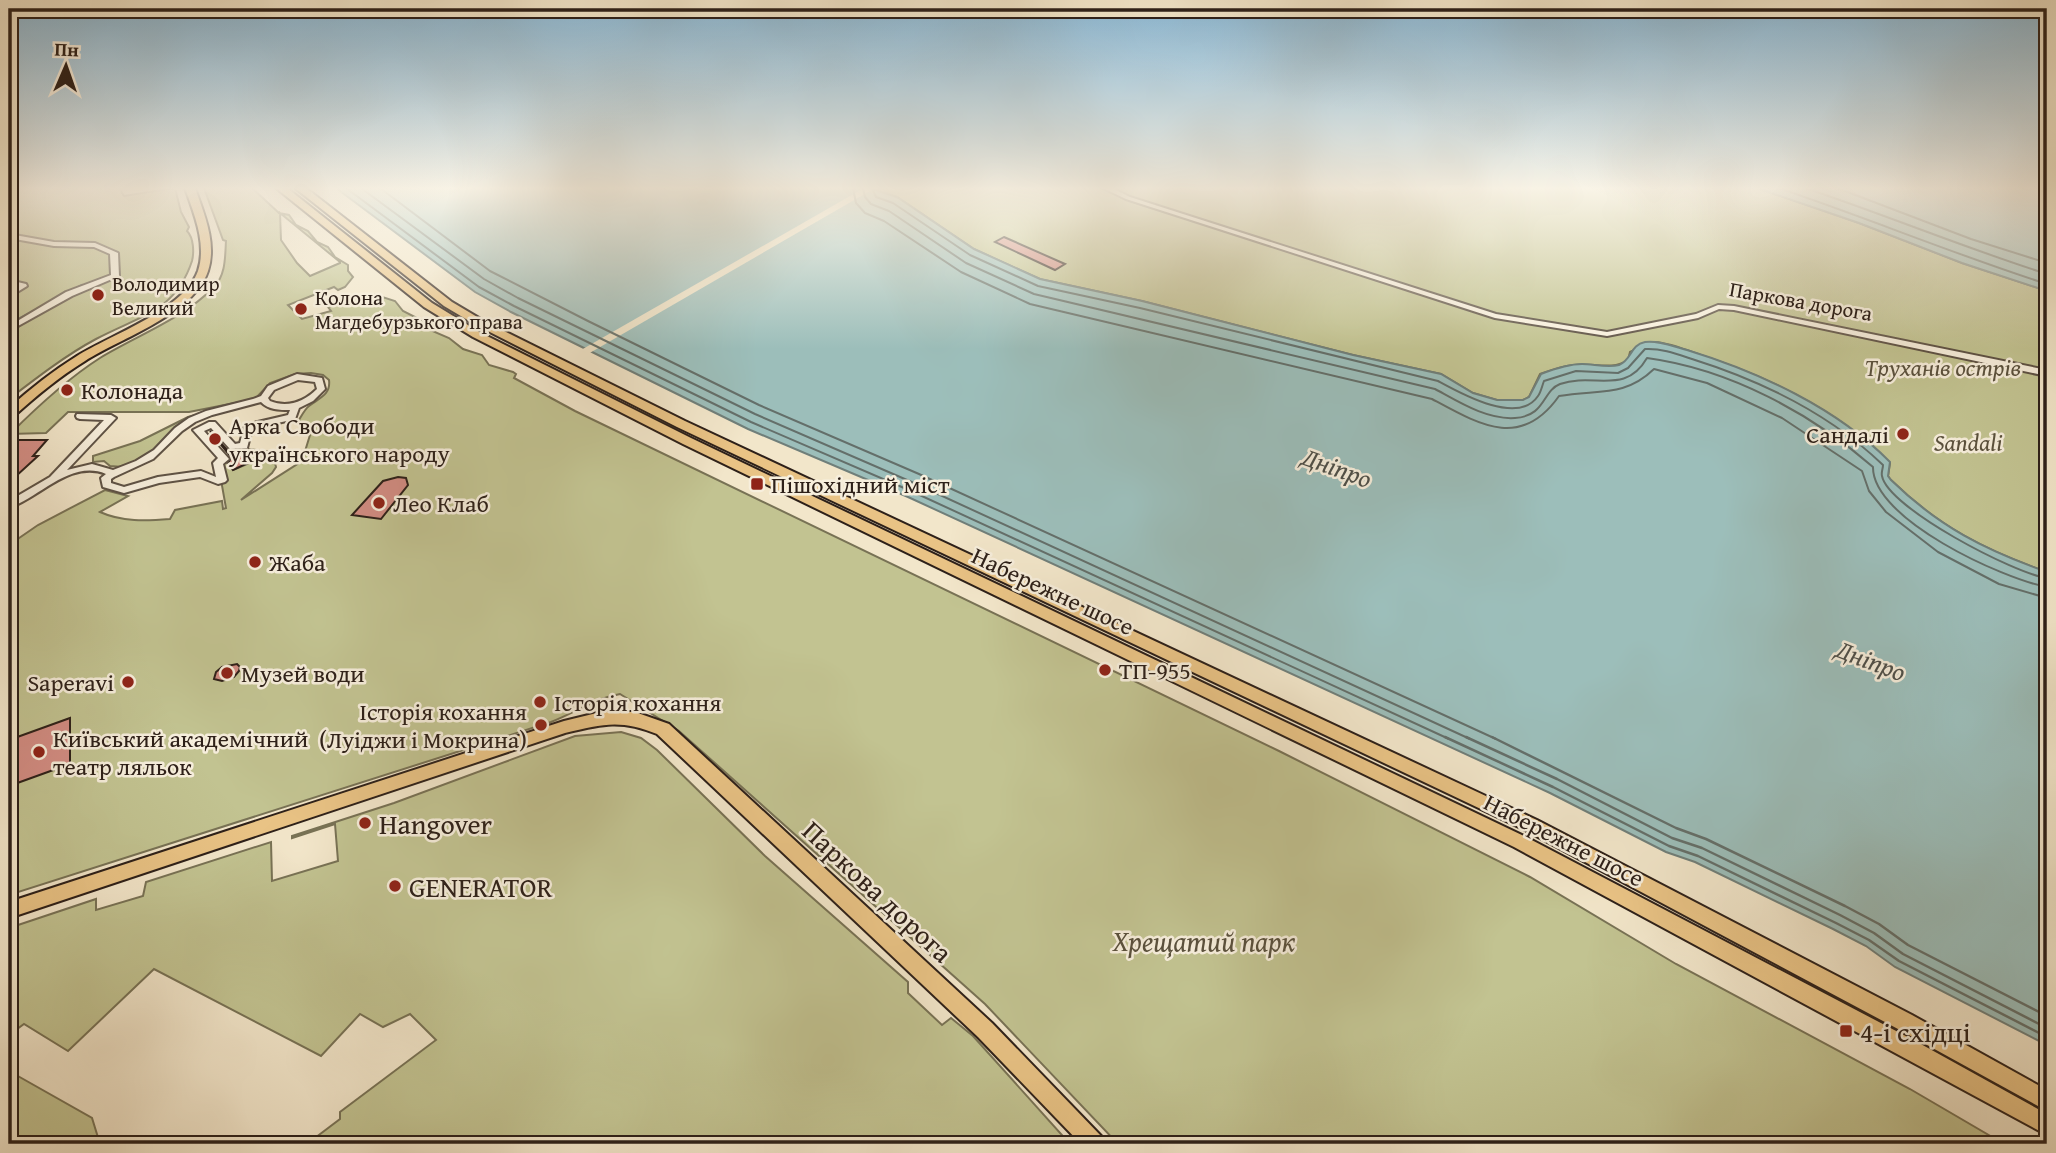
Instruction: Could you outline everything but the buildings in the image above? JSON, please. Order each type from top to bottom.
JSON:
[{"type":"main road","points":[[9,415],[73,364],[163,314],[190,293],[201,278],[206,258],[206,242]]},
{"type":"main road","name":"Набережне шосе","points":[[349,242],[428,305],[477,335],[676,436],[1520,842],[1912,1049],[2047,1125]]},
{"type":"main road","name":"Набережне шосе","points":[[369,242],[448,304],[480,323],[681,424],[1531,825],[1893,1016],[2047,1101]]},
{"type":"main road","name":"Паркова дорога","points":[[9,910],[564,727],[601,718],[635,718],[663,729],[985,1030],[1095,1144]]},
{"type":"street","points":[[9,328],[69,294],[115,276],[117,265],[114,253],[102,246],[42,242]]},
{"type":"street","name":"Паркова дорога","points":[[1264,242],[1495,316],[1607,334],[1698,316],[1718,307],[1734,308],[2047,373]]},
{"type":"street","points":[[9,282],[23,286],[9,295]]},
{"type":"street","points":[[297,377],[319,380],[321,388],[318,394],[295,406],[269,405],[266,393],[279,383],[297,377]]},
{"type":"street","points":[[269,405],[264,398],[251,405],[190,420],[148,459],[112,473],[106,478],[106,485],[115,489],[198,474],[222,480],[218,463],[224,459],[198,430],[212,424],[233,447],[244,446],[248,427],[292,417],[295,406]]},
{"type":"street","points":[[53,479],[111,418],[80,416]]},
{"type":"street","points":[[9,505],[53,479],[92,466],[112,473]]},
{"type":"green space","points":[[9,242],[192,242],[192,261],[185,278],[166,302],[73,352],[9,399]]},
{"type":"green space","name":"Хрещатий парк","points":[[226,242],[282,242],[310,276],[340,263],[315,242],[328,247],[335,257],[348,265],[348,271],[353,277],[345,287],[338,290],[334,287],[288,305],[302,319],[331,311],[328,307],[349,301],[345,296],[373,294],[395,301],[403,311],[419,319],[430,330],[449,338],[463,349],[482,355],[489,365],[513,372],[516,374],[514,378],[575,411],[1279,751],[1530,877],[1676,964],[1910,1089],[2004,1144],[1118,1144],[985,1004],[679,731],[620,694],[593,702],[551,722],[9,895],[9,545],[38,525],[105,490],[128,496],[100,512],[125,519],[170,519],[175,510],[222,501],[223,509],[226,508],[218,463],[224,459],[233,470],[247,464],[233,447],[272,452],[276,467],[241,500],[302,461],[310,435],[299,420],[308,407],[324,396],[329,380],[323,375],[295,374],[270,383],[255,399],[189,412],[68,412],[46,433],[10,434],[53,393],[88,366],[202,298],[221,277]]},
{"type":"green space","name":"Труханів острів","points":[[963,242],[1907,242],[2047,291],[2047,572],[1983,546],[1927,511],[1891,480],[1888,476],[1890,463],[1849,427],[1826,412],[1752,374],[1678,347],[1652,342],[1630,352],[1628,360],[1615,365],[1580,364],[1556,368],[1540,374],[1529,397],[1523,400],[1497,400],[1473,393],[1441,374],[1353,355],[1142,301],[1040,279]]},
{"type":"green space","points":[[211,411],[190,420],[154,454],[123,467],[110,466],[104,461],[93,462],[93,456],[140,441],[188,417]]},
{"type":"green space","points":[[621,732],[641,738],[657,750],[765,856],[908,982],[908,993],[942,1025],[951,1018],[973,1036],[1070,1144],[307,1144],[340,1119],[340,1112],[436,1040],[410,1014],[383,1027],[360,1014],[321,1056],[154,969],[68,1051],[24,1024],[9,1035],[9,928],[96,899],[96,910],[143,896],[146,882],[271,842],[272,881],[338,861],[335,824],[292,836],[394,803],[575,736]]},
{"type":"green space","points":[[9,1071],[92,1118],[100,1144],[9,1144]]},
{"type":"water","name":"Дніпро","points":[[408,242],[963,242],[1040,279],[1142,301],[1353,355],[1441,374],[1473,393],[1497,400],[1523,400],[1529,397],[1541,374],[1561,367],[1582,364],[1619,365],[1636,346],[1645,342],[1666,344],[1714,359],[1769,381],[1821,409],[1869,443],[1890,462],[1888,476],[1891,480],[1945,524],[1983,546],[2047,572],[2047,1045],[1895,967],[1866,946],[1695,862],[1666,852],[1550,793],[908,497],[748,429],[475,292]]},
{"type":"water","points":[[1907,242],[2047,242],[2047,291]]},
{"type":"pier","points":[[770,242],[782,242],[588,354],[581,350]]},
{"type":"waterway","points":[[9,324],[82,285]]},
{"type":"place","name":"Володимир Великий","points":[[98,295]]},
{"type":"place","name":"Колона Магдебурзького права","points":[[301,309]]},
{"type":"place","name":"Колонада","points":[[67,390]]},
{"type":"place","name":"Сандалі","points":[[1903,434]]},
{"type":"place","name":"Арка Свободи українського народу","points":[[215,439]]},
{"type":"place","name":"Пішохідний міст","points":[[757,484]]},
{"type":"place","name":"Лео Клаб","points":[[379,503]]},
{"type":"place","name":"Жаба","points":[[255,562]]},
{"type":"place","name":"ТП-955","points":[[1105,670]]},
{"type":"place","name":"Музей води","points":[[227,673]]},
{"type":"place","name":"Saperavi","points":[[128,682]]},
{"type":"place","name":"Історія кохання","points":[[540,702]]},
{"type":"place","name":"Історія кохання (Луіджи і Мокрина)","points":[[541,725]]},
{"type":"place","name":"Київський академічний театр ляльок","points":[[39,752]]},
{"type":"place","name":"Hangover","points":[[365,823]]},
{"type":"place","name":"GENERATOR","points":[[395,886]]},
{"type":"place","name":"4-і східці","points":[[1846,1031]]},
{"type":"park label","name":"Sandali","points":[[1968,442]]}]
